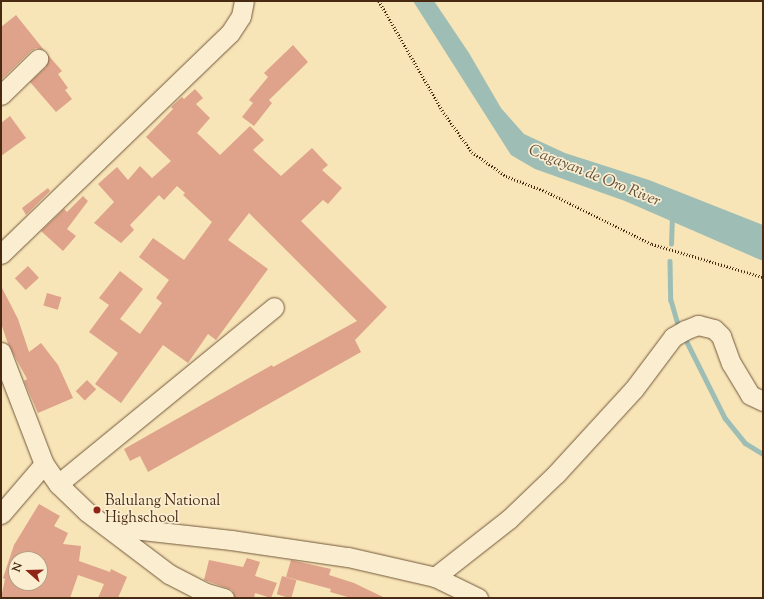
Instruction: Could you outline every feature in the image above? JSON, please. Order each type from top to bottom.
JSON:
[{"type":"street","points":[[1,254],[230,33],[241,16],[244,1]]},
{"type":"street","points":[[1,95],[38,59]]},
{"type":"street","points":[[58,484],[274,306]]},
{"type":"street","points":[[435,577],[509,519],[556,474],[634,389],[679,334],[698,325],[714,330],[721,336],[731,362],[750,395],[763,401]]},
{"type":"street","points":[[1,352],[44,464],[58,484],[87,512],[169,574],[206,593],[224,598]]},
{"type":"street","points":[[1,514],[44,464]]},
{"type":"street","points":[[106,526],[231,540],[348,557],[435,577],[478,598]]},
{"type":"path","points":[[379,1],[444,113],[472,152],[500,172],[603,218],[652,244],[763,277]]},
{"type":"water","name":"Cagayan de Oro River","points":[[413,1],[434,1],[469,53],[501,108],[524,134],[565,153],[649,180],[763,225],[763,261],[625,201],[535,169],[511,155]]},
{"type":"building","points":[[16,15],[44,50],[36,48],[31,51],[1,80],[1,27]]},
{"type":"building","points":[[293,45],[308,62],[269,100],[272,103],[254,126],[242,117],[253,103],[249,100],[268,77],[264,73]]},
{"type":"building","points":[[48,55],[62,71],[58,74],[68,88],[65,90],[72,99],[56,112],[30,82],[46,67]]},
{"type":"building","points":[[195,89],[203,98],[196,104],[210,118],[197,133],[220,155],[250,126],[264,140],[253,150],[281,176],[312,148],[328,165],[322,170],[342,188],[328,204],[323,200],[301,221],[387,307],[355,340],[361,352],[148,472],[140,456],[130,461],[124,449],[272,365],[273,367],[357,321],[249,213],[228,240],[268,269],[216,340],[208,334],[188,363],[163,345],[121,403],[95,384],[118,353],[89,332],[109,305],[99,298],[120,271],[143,289],[120,319],[140,334],[162,303],[156,298],[169,280],[139,257],[153,238],[184,260],[212,222],[183,195],[185,193],[177,186],[164,200],[159,195],[130,225],[134,230],[121,243],[94,223],[114,202],[98,184],[117,167],[128,180],[140,166],[152,178],[171,161],[146,137],[173,109],[171,107],[182,97],[184,99]]},
{"type":"building","points":[[10,116],[26,138],[1,156],[1,123]]},
{"type":"building","points":[[48,188],[50,191],[26,215],[22,208]]},
{"type":"building","points":[[83,196],[88,201],[67,229],[76,236],[63,251],[41,231],[64,209],[67,212]]},
{"type":"building","points":[[28,266],[39,278],[26,290],[15,278]]},
{"type":"building","points":[[1,286],[18,319],[29,352],[41,343],[58,365],[73,398],[38,413],[24,381],[27,379],[8,344],[1,323]]},
{"type":"building","points":[[47,293],[61,297],[58,310],[43,305]]},
{"type":"building","points":[[87,380],[96,389],[85,401],[76,391]]},
{"type":"building","points":[[39,504],[60,516],[54,526],[68,533],[63,544],[81,546],[79,561],[110,572],[111,569],[127,577],[118,598],[98,598],[104,584],[78,575],[70,598],[1,598],[5,579],[3,578],[8,563],[8,591],[48,591],[48,551],[12,551],[14,545]]},
{"type":"building","points":[[247,558],[260,562],[255,576],[277,583],[271,598],[255,593],[254,598],[235,598],[232,590],[204,580],[209,560],[243,567]]},
{"type":"building","points":[[291,560],[331,569],[329,575],[354,583],[385,598],[351,598],[330,592],[331,589],[286,577]]},
{"type":"building","points":[[282,576],[296,580],[291,598],[277,594]]},
{"type":"waterway","points":[[671,244],[672,215]]},
{"type":"waterway","points":[[670,261],[671,300],[679,328]]},
{"type":"waterway","points":[[684,336],[725,418],[745,443],[763,454]]},
{"type":"place","name":"Balulang National Highschool","points":[[97,510]]}]
